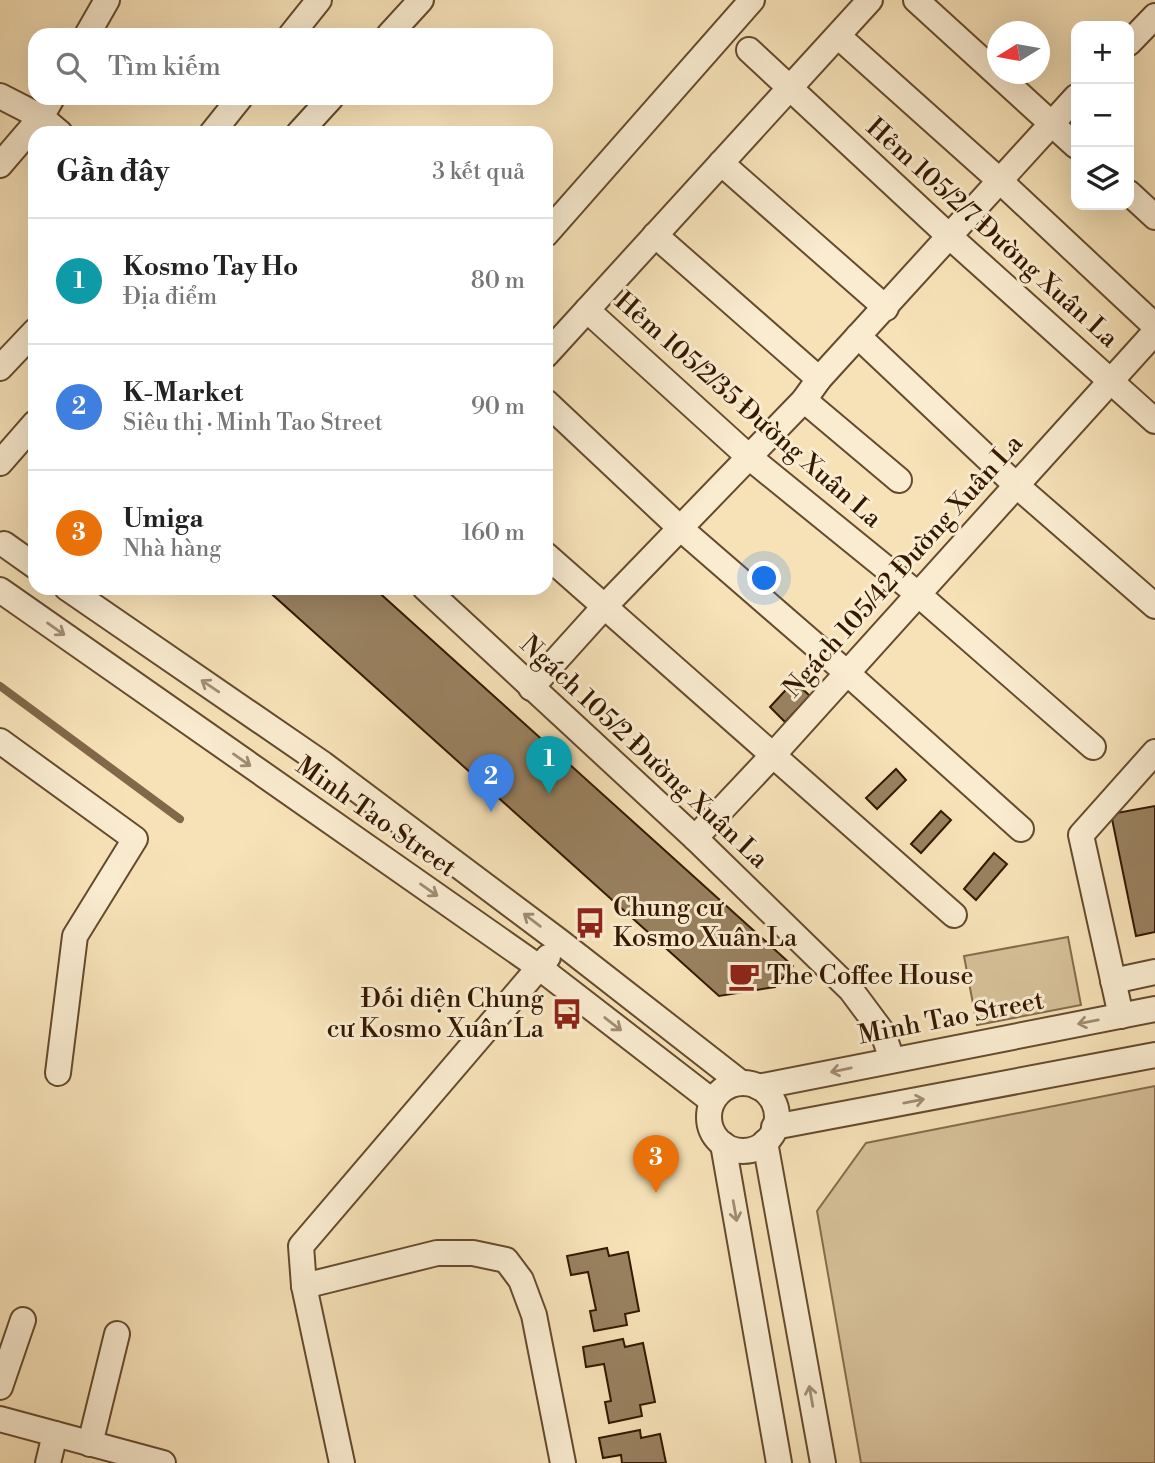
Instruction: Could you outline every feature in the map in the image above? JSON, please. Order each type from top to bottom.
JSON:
[{"type":"street","points":[[91,28],[107,0]]},
{"type":"street","points":[[296,28],[319,0]]},
{"type":"street","points":[[395,28],[421,0]]},
{"type":"street","points":[[553,226],[752,0]]},
{"type":"street","points":[[553,347],[870,0]]},
{"type":"street","points":[[916,0],[1071,141]]},
{"type":"street","points":[[1134,38],[1155,16]]},
{"type":"street","points":[[838,36],[999,180],[1155,326]]},
{"type":"street","name":"Hẻm 105/2/7 Đường Xuân La","points":[[749,50],[949,236],[1155,421]]},
{"type":"street","points":[[0,96],[51,116]]},
{"type":"street","points":[[531,688],[604,607],[804,400],[819,379],[1071,102]]},
{"type":"street","points":[[218,126],[234,105]]},
{"type":"street","points":[[305,126],[325,105]]},
{"type":"street","points":[[0,165],[28,138]]},
{"type":"street","points":[[721,163],[886,308]]},
{"type":"street","points":[[1134,198],[1155,217]]},
{"type":"street","points":[[655,235],[819,379]]},
{"type":"street","name":"Hẻm 105/2/35 Đường Xuân La","points":[[587,310],[749,457],[919,595],[1093,747]]},
{"type":"street","name":"Ngách 105/42 Đường Xuân La","points":[[695,838],[919,595],[1155,332]]},
{"type":"street","points":[[858,336],[1016,485],[1155,606]]},
{"type":"street","points":[[0,368],[28,338]]},
{"type":"street","points":[[804,400],[899,480]]},
{"type":"street","points":[[553,409],[680,528],[1021,829]]},
{"type":"street","points":[[0,463],[28,431]]},
{"type":"street","points":[[1,542],[28,561]]},
{"type":"street","points":[[553,561],[954,915]]},
{"type":"street","name":"Minh Tao Street","points":[[0,590],[540,968],[712,1101]]},
{"type":"street","name":"Minh Tao Street","points":[[78,595],[323,764],[749,1085],[1155,1009]]},
{"type":"street","name":"Ngách 105/2 Đường Xuân La","points":[[432,595],[695,838],[851,990],[883,1033],[892,1060]]},
{"type":"street","points":[[0,741],[135,839],[75,936],[58,1073]]},
{"type":"street","points":[[1121,1016],[1081,835],[1155,752]]},
{"type":"street","points":[[342,1463],[304,1286],[301,1246],[540,968],[559,941]]},
{"type":"street","points":[[1113,981],[1155,972]]},
{"type":"street","points":[[823,1463],[770,1135],[776,1109],[771,1098],[749,1085],[729,1085],[719,1092],[712,1101],[709,1122],[713,1132],[723,1144],[738,1150],[748,1150],[770,1135],[1155,1055]]},
{"type":"street","points":[[723,1144],[779,1463]]},
{"type":"street","points":[[304,1286],[438,1253],[473,1253],[506,1260],[521,1280],[534,1315],[563,1463]]},
{"type":"street","points":[[0,1387],[23,1320]]},
{"type":"street","points":[[90,1444],[117,1334]]},
{"type":"street","points":[[0,1419],[163,1463]]},
{"type":"street","points":[[48,1463],[55,1434]]},
{"type":"shaded area","points":[[1068,937],[1081,1005],[977,1025],[964,956]]},
{"type":"shaded area","points":[[1155,1086],[1155,1463],[861,1463],[817,1211],[866,1143]]},
{"type":"building","points":[[273,595],[382,595],[793,966],[775,987],[719,996]]},
{"type":"building","points":[[794,681],[810,696],[785,722],[770,707]]},
{"type":"building","points":[[896,769],[906,780],[877,809],[866,798]]},
{"type":"building","points":[[1155,806],[1155,932],[1136,936],[1111,814]]},
{"type":"building","points":[[941,811],[951,820],[921,853],[911,844]]},
{"type":"building","points":[[994,853],[1007,864],[976,900],[964,889]]},
{"type":"building","points":[[607,1248],[609,1256],[628,1252],[639,1311],[625,1314],[627,1325],[594,1331],[590,1311],[596,1310],[588,1272],[571,1275],[567,1256]]},
{"type":"building","points":[[623,1339],[625,1347],[643,1343],[655,1402],[640,1405],[642,1416],[609,1423],[605,1402],[611,1401],[604,1364],[586,1367],[583,1347]]},
{"type":"building","points":[[640,1430],[641,1438],[660,1434],[666,1463],[622,1463],[621,1455],[603,1458],[599,1438]]},
{"type":"waterway","points":[[0,686],[180,819]]},
{"type":"place","name":"Kosmo Tay Ho","points":[[549,794]]},
{"type":"place","name":"K-Market","points":[[491,812]]},
{"type":"place","name":"Chung cư Kosmo Xuân La","points":[[590,923]]},
{"type":"place","name":"The Coffee House","points":[[744,976]]},
{"type":"place","name":"Đối diện Chung cư Kosmo Xuân La","points":[[567,1014]]},
{"type":"place","name":"Umiga","points":[[656,1193]]}]
